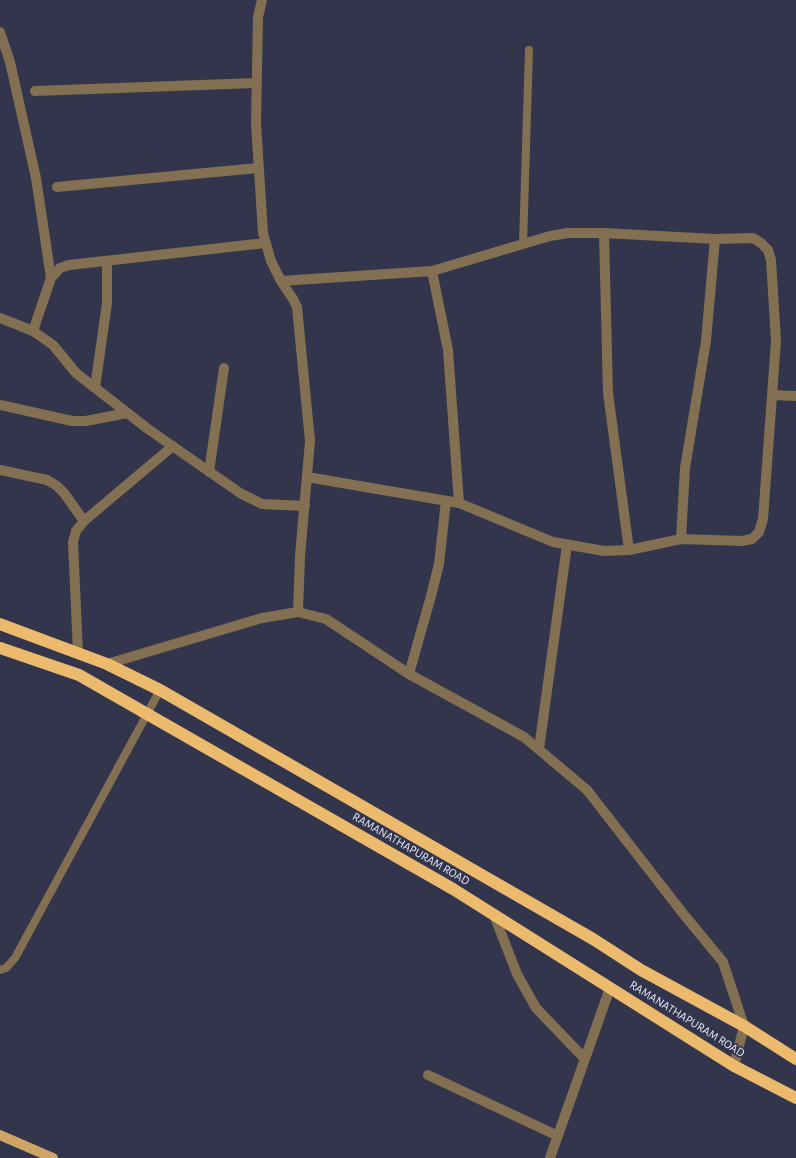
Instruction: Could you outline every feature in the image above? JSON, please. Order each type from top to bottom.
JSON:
[{"type":"highway","name":"RAMANATHAPURAM ROAD","points":[[0,624],[107,664],[160,690],[593,939],[641,970],[744,1026],[796,1059]]},
{"type":"highway","name":"RAMANATHAPURAM ROAD","points":[[0,648],[79,675],[453,889],[734,1066],[796,1098]]},
{"type":"main road","points":[[0,1135],[53,1158]]},
{"type":"street","points":[[262,0],[258,17],[256,84],[256,124],[262,233],[271,261],[281,282],[294,298],[297,307],[310,440],[300,556],[298,612]]},
{"type":"street","points":[[0,32],[10,62],[36,178],[51,278]]},
{"type":"street","points":[[35,90],[256,84]]},
{"type":"street","points":[[57,187],[258,168]]},
{"type":"street","points":[[604,232],[608,393],[629,550]]},
{"type":"street","points":[[281,282],[432,271],[550,236],[604,232],[716,239],[753,238],[768,250],[771,260],[776,341],[764,520],[759,532],[752,538],[742,541],[681,539],[629,550],[604,552],[553,542],[459,503],[307,477]]},
{"type":"street","points":[[681,539],[685,468],[706,341],[716,239]]},
{"type":"street","points":[[33,331],[51,278],[60,268],[69,265],[265,243]]},
{"type":"street","points":[[95,388],[107,303],[107,261]]},
{"type":"street","points":[[432,271],[448,350],[459,503]]},
{"type":"street","points":[[0,318],[33,331],[53,345],[76,374],[127,414],[240,493],[262,504],[305,506]]},
{"type":"street","points":[[209,472],[224,368]]},
{"type":"street","points":[[772,395],[796,396]]},
{"type":"street","points":[[0,404],[72,421],[86,421],[127,414]]},
{"type":"street","points":[[78,653],[73,542],[76,531],[84,521],[173,446]]},
{"type":"street","points":[[0,470],[47,480],[57,486],[64,492],[84,521]]},
{"type":"street","points":[[408,674],[439,564],[446,501]]},
{"type":"street","points":[[539,749],[567,545]]},
{"type":"street","points":[[107,664],[262,618],[298,612],[326,619],[408,674],[524,737],[587,790],[685,916],[723,962],[744,1026],[734,1066]]},
{"type":"street","points":[[494,915],[517,974],[536,1008],[585,1059]]},
{"type":"street","points":[[550,1158],[610,988]]},
{"type":"street","points":[[428,1075],[558,1136]]},
{"type":"lane","points":[[523,244],[529,50]]},
{"type":"lane","points":[[0,970],[6,968],[15,958],[160,690]]}]
